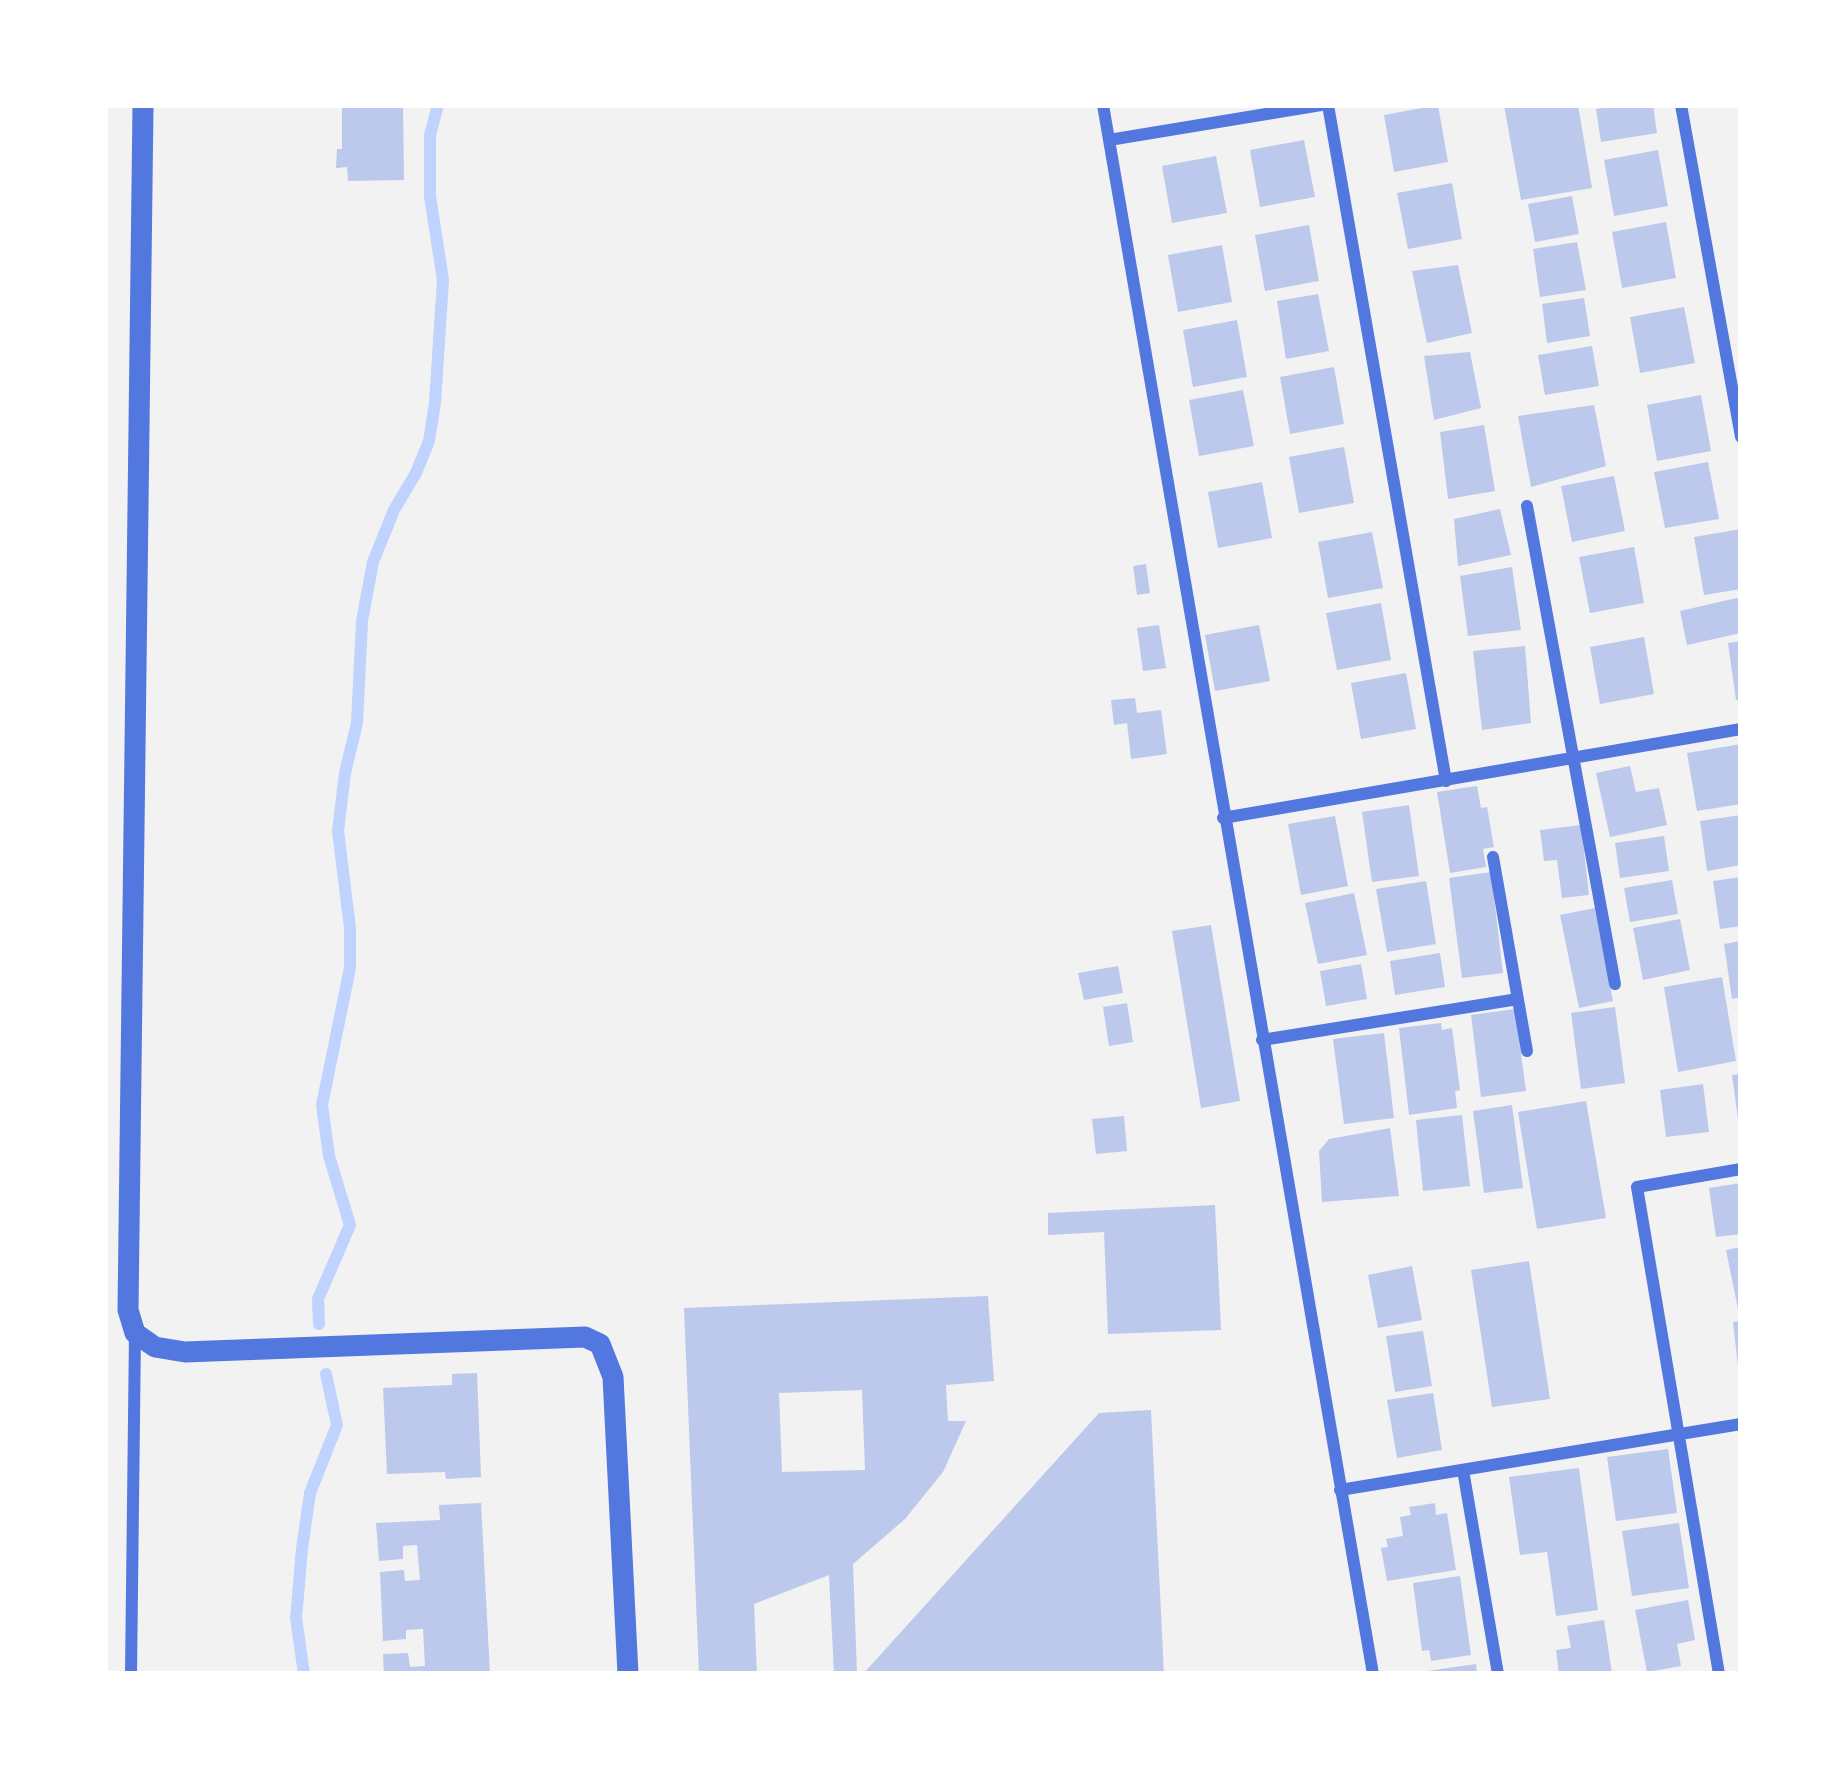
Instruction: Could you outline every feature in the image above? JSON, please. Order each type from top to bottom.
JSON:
[{"type":"street","points":[[131,1674],[135,1333],[128,1286],[143,105]]},
{"type":"street","points":[[1103,105],[1373,1674]]},
{"type":"street","points":[[1109,140],[1324,105],[1446,781]]},
{"type":"street","points":[[1681,105],[1741,437]]},
{"type":"street","points":[[1527,506],[1615,984]]},
{"type":"street","points":[[1223,818],[1741,729]]},
{"type":"street","points":[[1493,857],[1527,1051]]},
{"type":"street","points":[[1262,1040],[1518,999]]},
{"type":"street","points":[[1719,1674],[1637,1187],[1741,1169]]},
{"type":"street","points":[[135,1333],[155,1347],[185,1352],[585,1337],[600,1344],[613,1377],[628,1674]]},
{"type":"street","points":[[1340,1490],[1741,1424]]},
{"type":"street","points":[[1463,1470],[1498,1674]]},
{"type":"building","points":[[403,105],[404,180],[348,181],[347,167],[336,168],[337,149],[342,149],[342,106]]},
{"type":"building","points":[[1438,105],[1448,162],[1394,172],[1384,115]]},
{"type":"building","points":[[1504,105],[1578,105],[1592,188],[1521,200]]},
{"type":"building","points":[[1653,105],[1657,133],[1601,142],[1596,109]]},
{"type":"building","points":[[1304,140],[1315,197],[1260,207],[1250,150]]},
{"type":"building","points":[[1658,150],[1668,206],[1614,216],[1604,160]]},
{"type":"building","points":[[1216,156],[1227,213],[1172,223],[1162,166]]},
{"type":"building","points":[[1452,183],[1462,239],[1408,249],[1397,193]]},
{"type":"building","points":[[1572,196],[1579,234],[1535,242],[1528,204]]},
{"type":"building","points":[[1666,222],[1676,278],[1622,288],[1612,232]]},
{"type":"building","points":[[1309,225],[1319,281],[1265,291],[1255,235]]},
{"type":"building","points":[[1577,242],[1586,290],[1540,297],[1533,249]]},
{"type":"building","points":[[1222,245],[1232,302],[1178,312],[1168,255]]},
{"type":"building","points":[[1458,265],[1472,333],[1427,343],[1412,271]]},
{"type":"building","points":[[1318,294],[1329,351],[1286,359],[1277,301]]},
{"type":"building","points":[[1584,298],[1590,336],[1547,343],[1542,304]]},
{"type":"building","points":[[1684,307],[1695,363],[1640,373],[1630,317]]},
{"type":"building","points":[[1237,320],[1247,377],[1193,387],[1183,330]]},
{"type":"building","points":[[1592,346],[1599,386],[1545,395],[1538,355]]},
{"type":"building","points":[[1470,352],[1481,408],[1434,420],[1424,356]]},
{"type":"building","points":[[1334,367],[1344,424],[1290,434],[1280,377]]},
{"type":"building","points":[[1243,390],[1254,446],[1199,456],[1189,400]]},
{"type":"building","points":[[1701,395],[1711,451],[1657,461],[1647,405]]},
{"type":"building","points":[[1594,405],[1606,466],[1531,487],[1518,416]]},
{"type":"building","points":[[1484,425],[1495,491],[1448,499],[1440,432]]},
{"type":"building","points":[[1344,447],[1354,503],[1299,513],[1289,457]]},
{"type":"building","points":[[1708,462],[1719,519],[1665,528],[1654,472]]},
{"type":"building","points":[[1614,476],[1625,531],[1572,542],[1561,486]]},
{"type":"building","points":[[1262,482],[1272,538],[1218,548],[1208,492]]},
{"type":"building","points":[[1500,509],[1511,555],[1458,566],[1454,519]]},
{"type":"building","points":[[1741,529],[1741,589],[1704,595],[1694,537]]},
{"type":"building","points":[[1372,532],[1383,588],[1328,598],[1318,542]]},
{"type":"building","points":[[1634,547],[1644,603],[1590,613],[1579,557]]},
{"type":"building","points":[[1146,564],[1150,593],[1137,595],[1133,566]]},
{"type":"building","points":[[1512,567],[1521,630],[1468,636],[1460,576]]},
{"type":"building","points":[[1741,597],[1741,633],[1687,645],[1680,611]]},
{"type":"building","points":[[1381,603],[1391,660],[1337,670],[1326,613]]},
{"type":"building","points":[[1159,625],[1166,668],[1143,671],[1137,628]]},
{"type":"building","points":[[1259,625],[1270,681],[1215,691],[1205,635]]},
{"type":"building","points":[[1644,637],[1654,694],[1600,704],[1590,647]]},
{"type":"building","points":[[1741,641],[1741,700],[1736,700],[1728,643]]},
{"type":"building","points":[[1525,646],[1531,723],[1482,730],[1473,651]]},
{"type":"building","points":[[1406,673],[1416,729],[1361,739],[1351,683]]},
{"type":"building","points":[[1135,698],[1137,713],[1161,710],[1167,754],[1131,759],[1127,723],[1114,725],[1111,700]]},
{"type":"building","points":[[1741,744],[1741,804],[1697,811],[1687,753]]},
{"type":"building","points":[[1630,766],[1636,792],[1659,788],[1667,825],[1610,837],[1596,773]]},
{"type":"building","points":[[1477,786],[1481,808],[1487,807],[1494,847],[1483,849],[1486,867],[1450,873],[1437,792]]},
{"type":"building","points":[[1409,805],[1419,876],[1372,882],[1362,812]]},
{"type":"building","points":[[1741,815],[1741,865],[1707,871],[1700,821]]},
{"type":"building","points":[[1335,816],[1348,886],[1301,895],[1288,824]]},
{"type":"building","points":[[1581,825],[1589,895],[1562,898],[1557,860],[1544,861],[1540,830]]},
{"type":"building","points":[[1664,836],[1669,871],[1620,878],[1615,843]]},
{"type":"building","points":[[1491,872],[1503,973],[1462,978],[1449,878]]},
{"type":"building","points":[[1741,877],[1741,926],[1720,929],[1713,881]]},
{"type":"building","points":[[1672,880],[1678,914],[1630,922],[1624,888]]},
{"type":"building","points":[[1426,881],[1436,944],[1387,952],[1376,889]]},
{"type":"building","points":[[1354,893],[1367,955],[1318,964],[1305,903]]},
{"type":"building","points":[[1595,908],[1613,1001],[1579,1008],[1560,915]]},
{"type":"building","points":[[1680,919],[1690,970],[1643,980],[1633,928]]},
{"type":"building","points":[[1211,925],[1240,1101],[1201,1108],[1172,931]]},
{"type":"building","points":[[1741,941],[1741,997],[1732,999],[1724,944]]},
{"type":"building","points":[[1440,953],[1445,987],[1395,995],[1390,961]]},
{"type":"building","points":[[1361,964],[1367,999],[1326,1006],[1320,971]]},
{"type":"building","points":[[1118,966],[1123,993],[1084,1000],[1078,973]]},
{"type":"building","points":[[1722,977],[1736,1061],[1678,1072],[1664,987]]},
{"type":"building","points":[[1127,1003],[1133,1042],[1109,1046],[1103,1007]]},
{"type":"building","points":[[1615,1007],[1625,1083],[1581,1089],[1571,1013]]},
{"type":"building","points":[[1515,1009],[1526,1091],[1481,1097],[1471,1015]]},
{"type":"building","points":[[1441,1023],[1442,1030],[1452,1028],[1460,1090],[1455,1091],[1457,1108],[1409,1115],[1399,1028]]},
{"type":"building","points":[[1384,1033],[1394,1118],[1344,1124],[1333,1039]]},
{"type":"building","points":[[1741,1074],[1741,1119],[1738,1119],[1732,1075]]},
{"type":"building","points":[[1703,1084],[1709,1132],[1666,1137],[1660,1090]]},
{"type":"building","points":[[1586,1101],[1606,1218],[1537,1229],[1518,1112]]},
{"type":"building","points":[[1512,1105],[1523,1188],[1484,1193],[1473,1111]]},
{"type":"building","points":[[1462,1115],[1470,1186],[1423,1191],[1416,1120]]},
{"type":"building","points":[[1124,1116],[1127,1151],[1096,1154],[1092,1119]]},
{"type":"building","points":[[1390,1128],[1399,1196],[1322,1202],[1319,1151],[1329,1139]]},
{"type":"building","points":[[1741,1183],[1741,1234],[1716,1237],[1709,1188]]},
{"type":"building","points":[[1215,1205],[1221,1330],[1108,1334],[1104,1232],[1048,1235],[1048,1213]]},
{"type":"building","points":[[1741,1247],[1741,1313],[1739,1314],[1726,1250]]},
{"type":"building","points":[[1529,1261],[1550,1399],[1492,1407],[1471,1270]]},
{"type":"building","points":[[1412,1266],[1422,1320],[1378,1328],[1368,1275]]},
{"type":"building","points":[[988,1296],[994,1381],[946,1385],[948,1421],[966,1421],[943,1472],[905,1519],[853,1564],[857,1674],[834,1674],[829,1575],[754,1604],[757,1674],[699,1674],[684,1308]],"holes":[[[862,1390],[865,1470],[782,1472],[779,1393]]]},
{"type":"building","points":[[1741,1321],[1741,1366],[1738,1366],[1733,1322]]},
{"type":"building","points":[[1423,1331],[1432,1386],[1395,1392],[1386,1336]]},
{"type":"building","points":[[477,1373],[481,1477],[446,1479],[445,1472],[387,1474],[383,1388],[452,1385],[452,1374]]},
{"type":"building","points":[[1433,1393],[1442,1450],[1397,1458],[1387,1400]]},
{"type":"building","points":[[1151,1410],[1164,1674],[863,1674],[1099,1413]]},
{"type":"building","points":[[1668,1449],[1677,1513],[1616,1521],[1607,1457]]},
{"type":"building","points":[[1579,1468],[1598,1610],[1556,1616],[1547,1552],[1520,1555],[1509,1477]]},
{"type":"building","points":[[481,1503],[490,1674],[384,1674],[383,1654],[408,1653],[410,1667],[425,1666],[423,1629],[406,1630],[406,1639],[383,1641],[380,1572],[404,1570],[405,1581],[420,1580],[417,1545],[403,1546],[403,1559],[379,1561],[376,1523],[440,1520],[439,1505]]},
{"type":"building","points":[[1435,1503],[1436,1515],[1447,1513],[1456,1570],[1387,1581],[1381,1548],[1388,1547],[1386,1539],[1403,1536],[1400,1517],[1411,1515],[1409,1507]]},
{"type":"building","points":[[1679,1523],[1689,1588],[1632,1596],[1622,1531]]},
{"type":"building","points":[[1460,1576],[1471,1655],[1431,1661],[1429,1650],[1422,1651],[1413,1583]]},
{"type":"building","points":[[1688,1600],[1695,1640],[1677,1644],[1681,1666],[1647,1672],[1635,1610]]},
{"type":"building","points":[[1604,1620],[1612,1674],[1559,1674],[1556,1650],[1571,1648],[1567,1626]]},
{"type":"building","points":[[1476,1664],[1477,1674],[1427,1674],[1427,1671]]},
{"type":"waterway","points":[[319,1324],[318,1299],[350,1225],[329,1156],[322,1105],[350,968],[338,831],[357,723],[362,621],[373,562],[429,441],[435,403],[443,280],[430,196],[430,135],[438,105]]},
{"type":"waterway","points":[[304,1674],[296,1618],[302,1549],[310,1493],[337,1425],[326,1374]]}]
